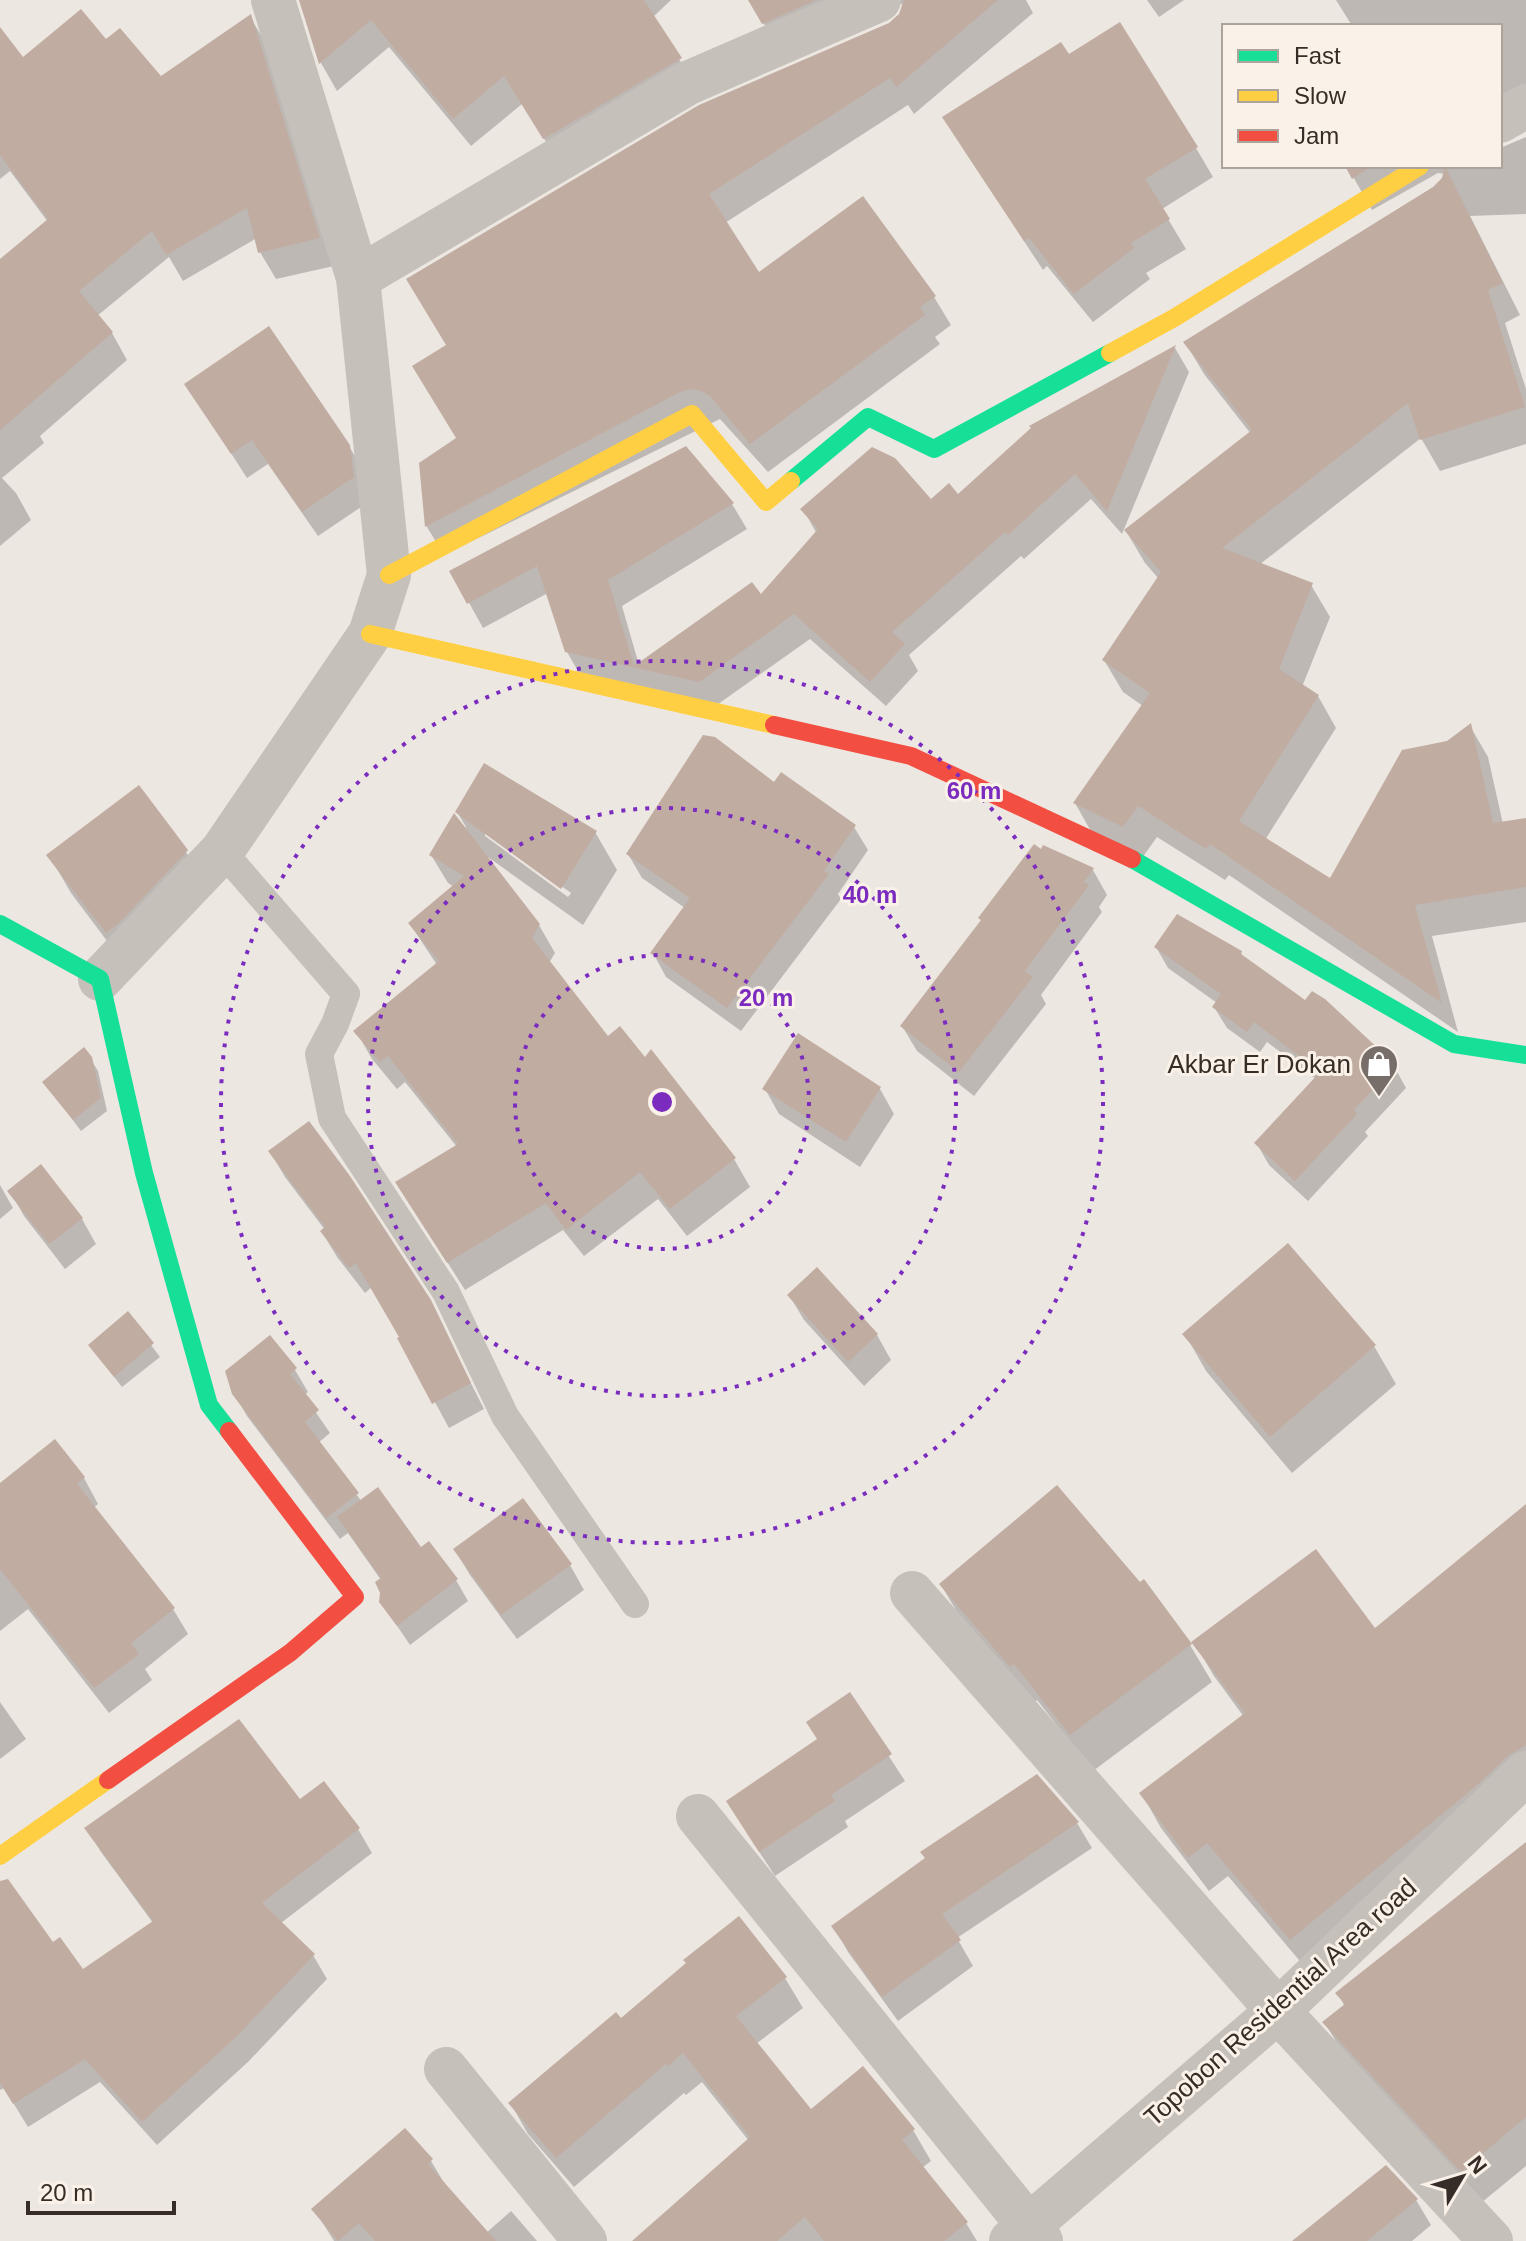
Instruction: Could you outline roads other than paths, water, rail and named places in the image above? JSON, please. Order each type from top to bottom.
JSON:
[{"type":"street","points":[[100,979],[222,851],[370,634],[389,575],[358,278],[273,0]]},
{"type":"street","points":[[358,278],[688,83],[879,0]]},
{"type":"street","points":[[1502,120],[1526,106]]},
{"type":"street","points":[[389,575],[692,414],[766,502],[868,417],[934,449],[1174,318],[1417,168]]},
{"type":"street","points":[[370,634],[911,756],[1121,853],[1454,1044],[1526,1055]]},
{"type":"street","points":[[0,924],[100,979],[144,1173],[209,1405],[355,1597],[291,1652],[0,1856]]},
{"type":"street","points":[[912,1593],[1278,2011],[1491,2241]]},
{"type":"street","name":"Topobon Residential Area road","points":[[698,1816],[1027,2236],[1278,2011],[1526,1773]]},
{"type":"street","points":[[446,2069],[585,2241]]},
{"type":"lane","points":[[222,851],[346,994],[319,1054],[332,1118],[446,1292],[505,1416],[635,1604]]},
{"type":"place","name":"Akbar Er Dokan","points":[[1379,1098]]}]
